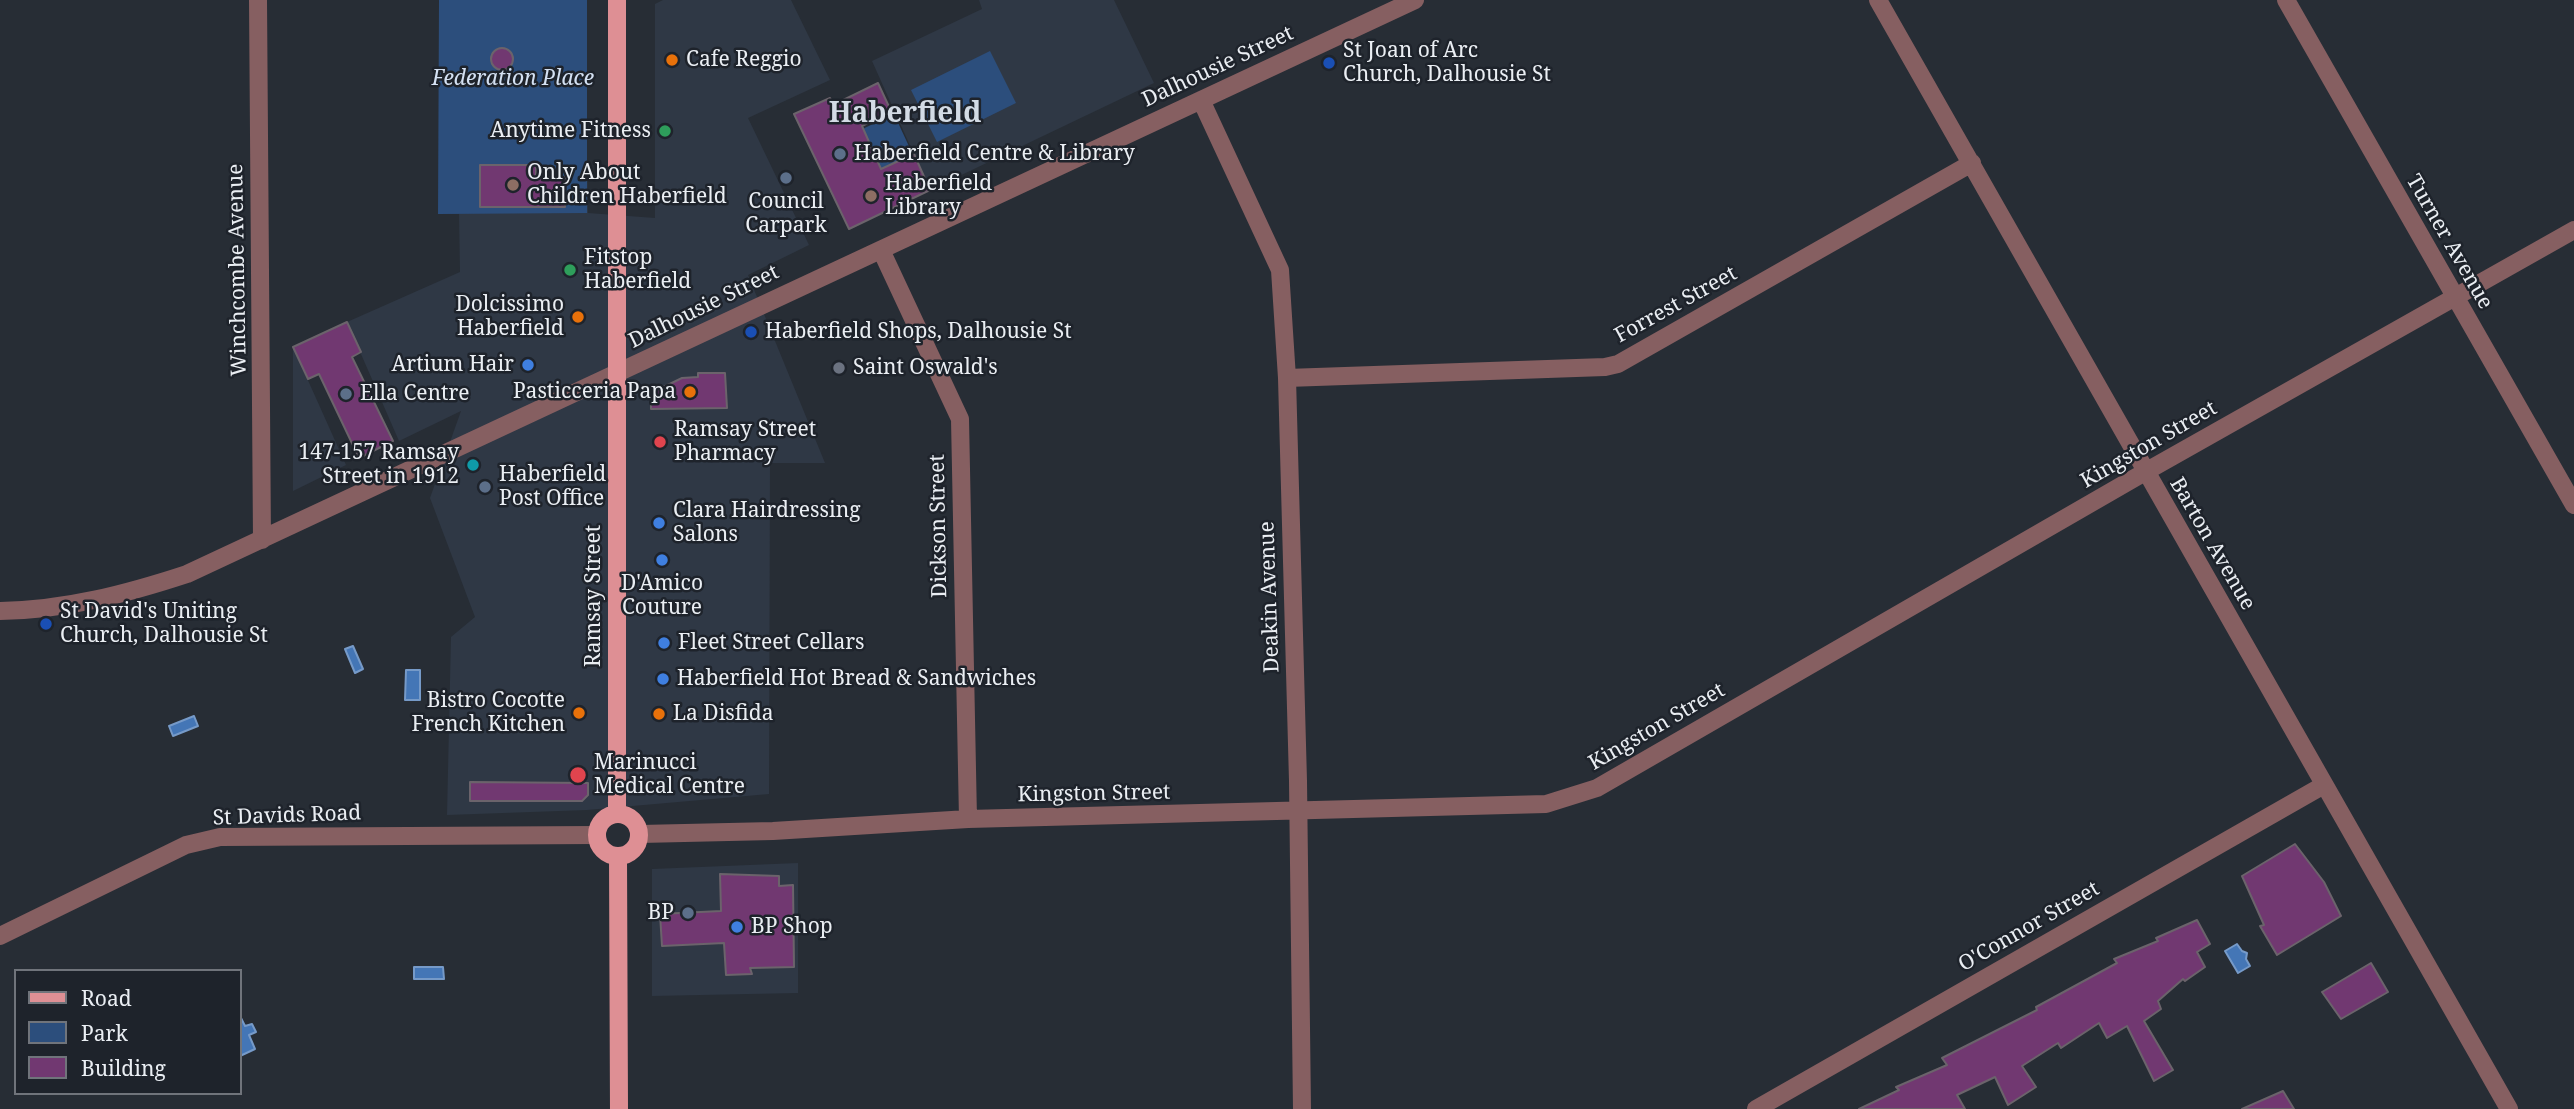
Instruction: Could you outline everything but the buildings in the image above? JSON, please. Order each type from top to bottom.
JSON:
[{"type":"main road","name":"Ramsay Street","points":[[617,0],[618,813]]},
{"type":"main road","points":[[618,813],[633,819],[640,834],[634,850],[618,856],[604,850],[597,835],[600,822],[605,817],[618,813]]},
{"type":"main road","points":[[618,856],[619,1109]]},
{"type":"street","name":"Winchcombe Avenue","points":[[258,0],[262,540]]},
{"type":"street","name":"Dalhousie Street","points":[[0,611],[55,608],[141,589],[187,574],[1415,0]]},
{"type":"street","name":"Barton Avenue","points":[[1878,0],[2509,1109]]},
{"type":"street","name":"Turner Avenue","points":[[2286,0],[2574,505]]},
{"type":"street","name":"Deakin Avenue","points":[[1201,100],[1279,270],[1287,378],[1302,1109]]},
{"type":"street","name":"Forrest Street","points":[[1287,378],[1605,367],[1618,364],[1972,163]]},
{"type":"street","name":"Kingston Street","points":[[640,834],[772,831],[968,819],[1546,804],[1597,788],[2145,472],[2574,230]]},
{"type":"street","name":"Dickson Street","points":[[881,250],[960,419],[968,819]]},
{"type":"street","name":"O'Connor Street","points":[[1756,1109],[2324,785]]},
{"type":"street","name":"St Davids Road","points":[[0,936],[187,845],[220,837],[597,835]]},
{"type":"shaded area","points":[[663,0],[791,0],[830,80],[748,118],[809,245],[748,275],[825,463],[770,463],[769,794],[587,810],[447,815],[451,637],[475,617],[430,498],[461,411],[399,441],[347,322],[460,272],[459,214],[438,214],[587,158],[588,213],[655,218],[655,4]]},
{"type":"shaded area","points":[[979,0],[1114,0],[1154,83],[930,190],[872,61],[982,9]]},
{"type":"shaded area","points":[[293,347],[346,465],[293,491]]},
{"type":"shaded area","points":[[353,646],[363,669],[355,673],[345,649]]},
{"type":"shaded area","points":[[406,670],[420,670],[420,700],[405,700]]},
{"type":"shaded area","points":[[194,716],[198,726],[173,736],[169,726]]},
{"type":"shaded area","points":[[798,863],[798,993],[652,996],[652,869]]},
{"type":"shaded area","points":[[2237,944],[2247,953],[2246,959],[2250,966],[2238,973],[2225,951]]},
{"type":"shaded area","points":[[414,967],[443,967],[444,979],[414,979]]},
{"type":"shaded area","points":[[242,1020],[245,1026],[252,1024],[256,1032],[249,1035],[255,1049],[242,1055]]},
{"type":"green space","name":"Federation Place","points":[[439,0],[587,0],[587,213],[438,214]]},
{"type":"green space","points":[[990,51],[1016,103],[937,142],[911,90]]},
{"type":"green space","points":[[894,114],[913,155],[871,174],[852,134]]},
{"type":"place","name":"Cafe Reggio","points":[[672,60]]},
{"type":"place","name":"St Joan of Arc Church, Dalhousie St","points":[[1329,63]]},
{"type":"place","name":"Anytime Fitness","points":[[665,131]]},
{"type":"place","name":"Haberfield Centre & Library","points":[[840,154]]},
{"type":"place","name":"Council Carpark","points":[[786,178]]},
{"type":"place","name":"Only About Children Haberfield","points":[[513,185]]},
{"type":"place","name":"Haberfield Library","points":[[871,196]]},
{"type":"place","name":"Fitstop Haberfield","points":[[570,270]]},
{"type":"place","name":"Dolcissimo Haberfield","points":[[578,317]]},
{"type":"place","name":"Haberfield Shops, Dalhousie St","points":[[751,332]]},
{"type":"place","name":"Artium Hair","points":[[528,365]]},
{"type":"place","name":"Saint Oswald's","points":[[839,368]]},
{"type":"place","name":"Pasticceria Papa","points":[[690,392]]},
{"type":"place","name":"Ella Centre","points":[[346,394]]},
{"type":"place","name":"Ramsay Street Pharmacy","points":[[660,442]]},
{"type":"place","name":"147-157 Ramsay Street in 1912","points":[[473,465]]},
{"type":"place","name":"Haberfield Post Office","points":[[485,487]]},
{"type":"place","name":"Clara Hairdressing Salons","points":[[659,523]]},
{"type":"place","name":"D'Amico Couture","points":[[662,560]]},
{"type":"place","name":"St David's Uniting Church, Dalhousie St","points":[[46,624]]},
{"type":"place","name":"Fleet Street Cellars","points":[[664,643]]},
{"type":"place","name":"Haberfield Hot Bread & Sandwiches","points":[[663,679]]},
{"type":"place","name":"Bistro Cocotte French Kitchen","points":[[579,713]]},
{"type":"place","name":"La Disfida","points":[[659,714]]},
{"type":"place","name":"Marinucci Medical Centre","points":[[578,775]]},
{"type":"place","name":"BP","points":[[688,913]]},
{"type":"place","name":"BP Shop","points":[[737,927]]},
{"type":"district","name":"Haberfield","points":[[905,114]]}]
